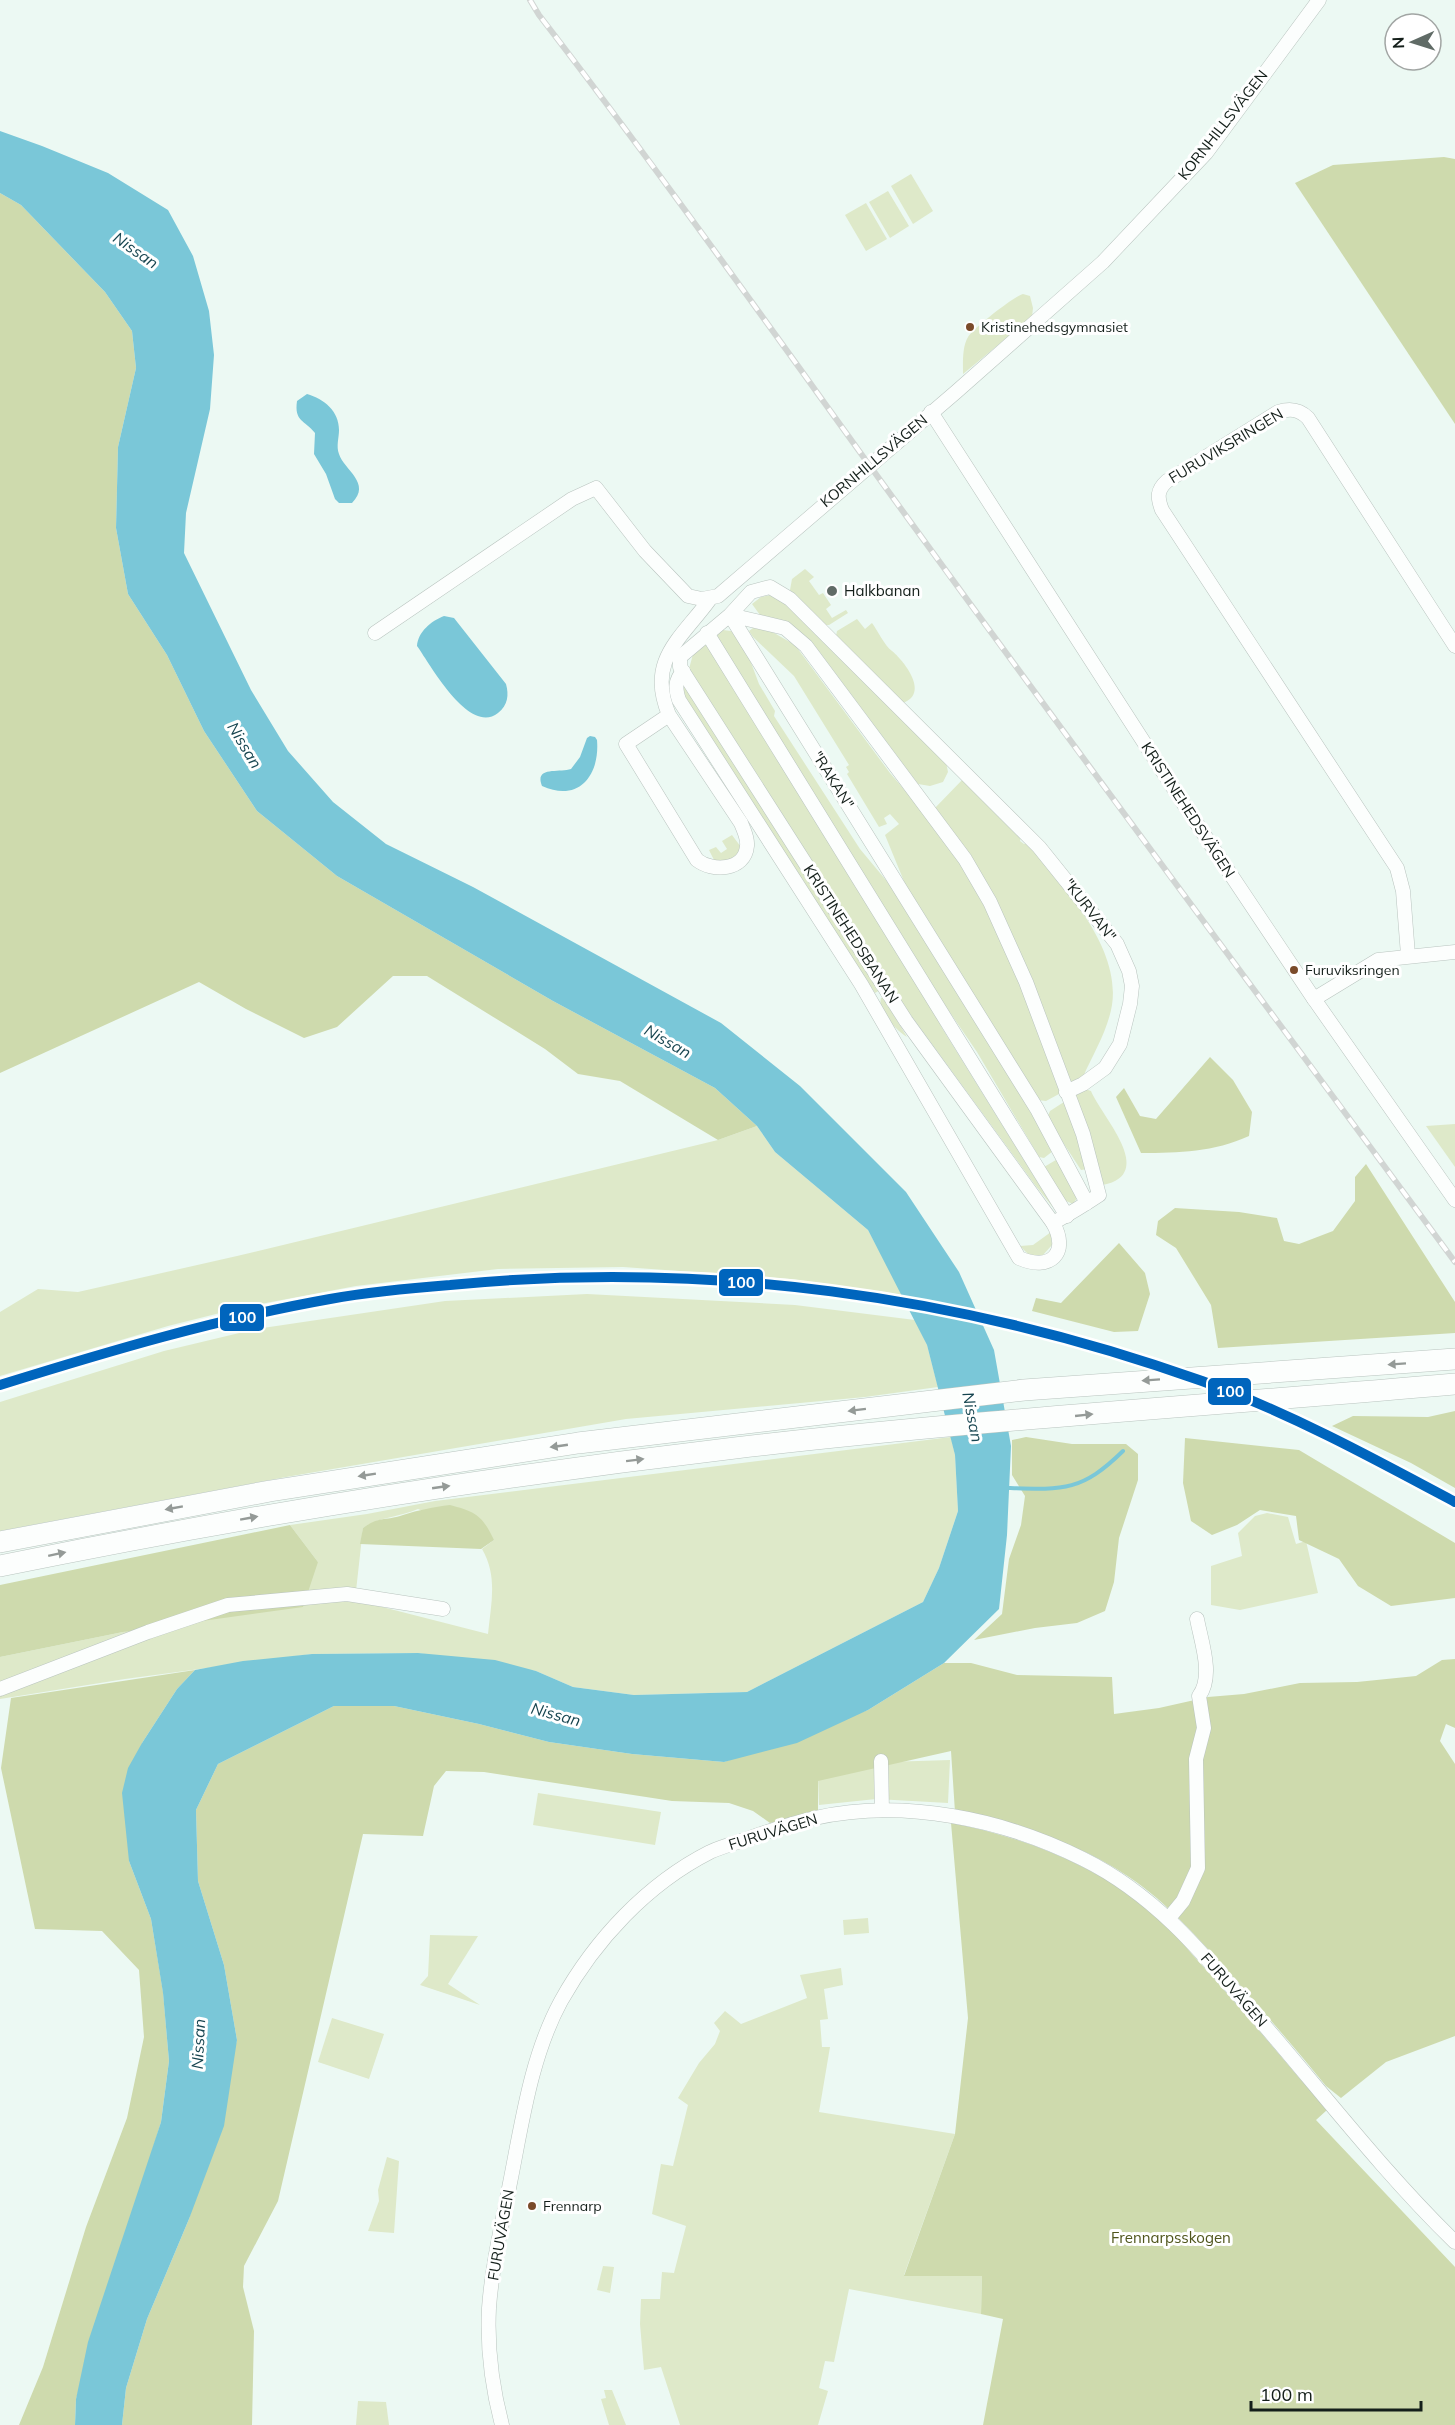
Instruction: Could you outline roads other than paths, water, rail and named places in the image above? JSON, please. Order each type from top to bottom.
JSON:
[{"type":"highway","points":[[0,1542],[201,1503],[421,1466],[578,1443],[1024,1390],[1455,1359]]},
{"type":"highway","points":[[0,1566],[124,1540],[425,1489],[740,1448],[1184,1405],[1455,1384]]},
{"type":"street","name":"KORNHILLSVÄGEN","points":[[669,715],[626,744],[697,860],[705,866],[716,868],[735,864],[747,849],[747,838],[741,823],[669,715],[662,698],[661,683],[669,653],[677,638],[710,599],[718,596],[1103,262],[1206,153],[1319,0]]},
{"type":"street","name":"FURUVIKSRINGEN","points":[[1408,956],[1403,891],[1396,868],[1162,510],[1159,489],[1167,481],[1278,412],[1300,411],[1308,418],[1455,646]]},
{"type":"street","name":"KRISTINEHEDSVÄGEN","points":[[932,412],[1185,806],[1314,999],[1455,1200]]},
{"type":"street","points":[[375,633],[572,499],[596,488],[645,551],[688,596],[710,599]]},
{"type":"street","name":"\"KURVAN\"","points":[[730,615],[751,592],[770,587],[780,591],[1039,847],[1117,944],[1129,970],[1132,986],[1120,1044],[1105,1068],[1083,1084],[1066,1092]]},
{"type":"street","points":[[730,615],[785,628],[806,646],[965,859],[1007,937],[1083,1134],[1099,1195],[1067,1216],[1053,1222],[1060,1240],[1058,1252],[1044,1263],[1035,1264],[1019,1258],[861,984],[678,700],[675,689],[682,666],[680,657],[730,615]]},
{"type":"street","name":"\"RAKAN\"","points":[[730,615],[1037,1108],[1087,1203]]},
{"type":"street","points":[[707,633],[1067,1216]]},
{"type":"street","name":"KRISTINEHEDSBANAN","points":[[669,653],[682,666],[906,1021],[1053,1222]]},
{"type":"street","points":[[1314,999],[1378,960],[1455,952]]},
{"type":"street","points":[[0,1689],[148,1632],[228,1605],[346,1594],[443,1609]]},
{"type":"street","points":[[1169,1918],[1183,1901],[1198,1868],[1196,1759],[1204,1728],[1199,1696],[1204,1690],[1205,1668],[1197,1619]]},
{"type":"street","points":[[880,1761],[882,1810]]},
{"type":"street","name":"FURUVÄGEN","points":[[502,2425],[491,2369],[489,2310],[491,2293],[530,2089],[542,2044],[560,2003],[588,1958],[623,1917],[664,1882],[710,1852],[816,1817],[882,1810],[936,1814],[987,1823],[1083,1858],[1129,1885],[1169,1918],[1251,2009],[1390,2174],[1455,2242]]},
{"type":"water","name":"Nissan","points":[[0,131],[108,173],[168,210],[193,256],[209,311],[214,355],[210,409],[186,513],[184,553],[251,690],[288,751],[333,802],[386,844],[473,887],[721,1023],[800,1086],[906,1192],[959,1272],[994,1350],[1011,1446],[1007,1535],[999,1609],[944,1663],[868,1710],[797,1743],[724,1762],[632,1754],[549,1742],[394,1706],[334,1706],[218,1764],[196,1810],[198,1881],[224,1965],[237,2040],[224,2126],[189,2219],[147,2319],[126,2388],[122,2425],[75,2425],[76,2399],[88,2342],[161,2122],[169,2061],[163,1993],[151,1919],[129,1861],[122,1793],[128,1768],[177,1689],[195,1670],[243,1661],[312,1654],[418,1653],[495,1660],[536,1671],[573,1687],[634,1695],[747,1692],[923,1602],[939,1568],[958,1511],[955,1455],[927,1345],[868,1230],[775,1152],[757,1126],[715,1088],[553,1001],[337,876],[257,811],[204,731],[167,655],[128,594],[116,528],[118,447],[136,368],[132,331],[105,292],[21,205],[0,193]]},
{"type":"water","points":[[307,394],[325,403],[336,417],[339,430],[339,454],[358,483],[357,496],[352,503],[339,503],[335,499],[326,474],[314,454],[315,433],[297,413],[297,401]]},
{"type":"water","points":[[444,616],[454,618],[506,684],[507,700],[498,713],[487,717],[475,715],[463,707],[441,681],[417,646],[426,628]]},
{"type":"water","points":[[590,736],[597,740],[597,753],[591,774],[584,782],[567,791],[542,786],[540,780],[544,773],[571,769],[580,757],[587,738]]},
{"type":"waterway","points":[[1009,1488],[1044,1489],[1071,1485],[1096,1474],[1123,1451]]},
{"type":"railway","points":[[530,0],[1015,666],[1455,1262]]},
{"type":"rail line","name":"100","points":[[0,1385],[205,1326],[288,1307],[360,1294],[546,1278],[641,1277],[736,1282],[831,1291],[925,1306],[1019,1326],[1111,1351],[1202,1381],[1267,1407],[1455,1502]]},
{"type":"place","name":"Kristinehedsgymnasiet","points":[[970,327]]},
{"type":"place","name":"Halkbanan","points":[[832,591]]},
{"type":"place","name":"Furuviksringen","points":[[1294,970]]},
{"type":"place","name":"Frennarp","points":[[532,2206]]},
{"type":"park label","name":"Frennarpsskogen","points":[[1171,2238]]}]
